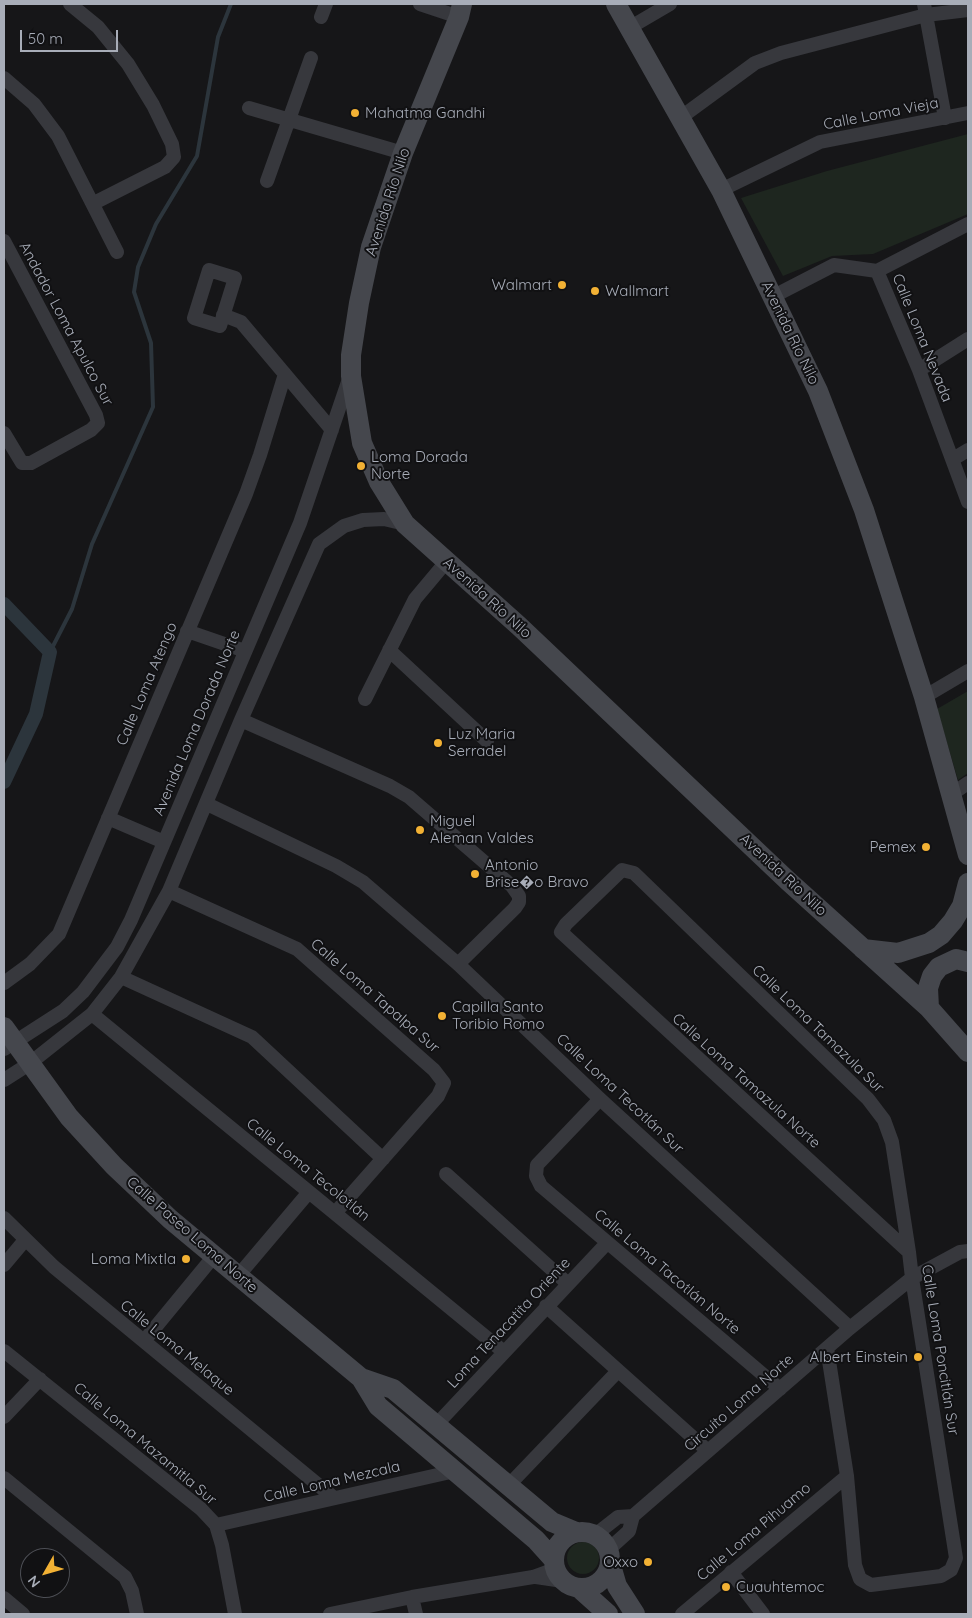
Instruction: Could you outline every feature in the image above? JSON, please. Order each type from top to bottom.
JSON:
[{"type":"main road","name":"Avenida Río Nilo","points":[[615,4],[721,190],[818,391],[853,477],[924,697],[960,788],[968,855]]},
{"type":"main road","name":"Avenida Río Nilo","points":[[465,8],[402,153],[371,247],[359,302],[351,355],[350,376],[362,443],[379,482],[405,524],[519,626],[787,880],[929,1008],[968,1052]]},
{"type":"main road","points":[[863,949],[898,953],[929,943],[941,935],[953,921],[962,906],[968,883]]},
{"type":"main road","points":[[929,1008],[928,988],[932,976],[939,967],[956,959],[968,962]]},
{"type":"main road","name":"Calle Paseo Loma Norte","points":[[6,1040],[30,1064],[69,1116],[114,1166],[170,1219],[361,1378],[378,1406],[536,1540],[563,1575],[608,1614]]},
{"type":"main road","name":"Calle Paseo Loma Norte","points":[[361,1378],[393,1390],[552,1522],[597,1545]]},
{"type":"main road","points":[[560,1542],[597,1545],[603,1578],[588,1588],[563,1575],[560,1542]]},
{"type":"main road","points":[[597,1545],[617,1586],[635,1614]]},
{"type":"street","points":[[70,4],[98,27],[128,64],[153,105],[172,144],[174,158],[165,166],[94,203]]},
{"type":"street","points":[[420,4],[465,8]]},
{"type":"street","points":[[629,28],[670,4]]},
{"type":"street","points":[[925,10],[945,118]]},
{"type":"street","points":[[680,118],[755,64],[781,53],[925,10],[968,10]]},
{"type":"street","points":[[267,181],[311,58]]},
{"type":"street","points":[[4,78],[34,104],[58,136],[94,203],[117,252]]},
{"type":"street","points":[[249,108],[402,153]]},
{"type":"street","name":"Calle Loma Vieja","points":[[721,190],[820,142],[968,113]]},
{"type":"street","points":[[772,298],[824,268],[834,265],[877,271],[968,224]]},
{"type":"street","name":"Andador Loma Apulco Sur","points":[[4,241],[96,415],[98,423],[91,430],[31,463],[22,463],[4,433]]},
{"type":"street","name":"Calle Loma Nevada","points":[[877,271],[919,370],[968,502]]},
{"type":"street","points":[[223,315],[241,322],[332,430]]},
{"type":"street","points":[[919,370],[968,339]]},
{"type":"street","name":"Calle Loma Atengo","points":[[4,983],[30,964],[59,934],[258,463],[285,374]]},
{"type":"street","name":"Avenida Loma Dorada Norte","points":[[6,1040],[63,1011],[99,973],[118,947],[300,523],[350,376]]},
{"type":"street","points":[[953,459],[968,450]]},
{"type":"street","points":[[4,1080],[30,1064],[92,1014],[121,977],[169,891],[241,720],[320,544],[344,526],[363,520],[384,519],[405,524]]},
{"type":"street","points":[[365,699],[415,599],[446,562]]},
{"type":"street","points":[[188,631],[245,651]]},
{"type":"street","points":[[389,650],[487,741]]},
{"type":"street","points":[[924,697],[968,671]]},
{"type":"street","points":[[241,720],[390,786],[409,797],[512,886],[519,896],[515,908],[458,964]]},
{"type":"street","name":"Calle Loma Tecotlán Sur","points":[[207,804],[336,866],[363,882],[458,964],[600,1099],[850,1328]]},
{"type":"street","points":[[108,818],[164,842]]},
{"type":"street","name":"Calle Loma Tamazula Sur","points":[[561,932],[566,924],[622,870],[629,870],[868,1098],[884,1120],[892,1142],[909,1252]]},
{"type":"street","name":"Calle Loma Tapalpa Sur","points":[[169,891],[297,949],[434,1070],[444,1083],[438,1096],[383,1159]]},
{"type":"street","name":"Calle Loma Tamazula Norte","points":[[561,932],[909,1252]]},
{"type":"street","points":[[121,977],[252,1037],[383,1159],[335,1213]]},
{"type":"street","name":"Calle Loma Tecolotlán","points":[[92,1014],[504,1352]]},
{"type":"street","points":[[4,1068],[30,1064]]},
{"type":"street","name":"Calle Loma Tacotlán Norte","points":[[600,1099],[537,1165],[536,1176],[541,1186],[780,1389]]},
{"type":"street","points":[[446,1174],[568,1283]]},
{"type":"street","points":[[238,1276],[309,1192]]},
{"type":"street","name":"Calle Loma Melaque","points":[[4,1218],[54,1267],[334,1498]]},
{"type":"street","points":[[4,1265],[25,1240]]},
{"type":"street","name":"Loma Tenacatita Oriente","points":[[436,1425],[607,1243]]},
{"type":"street","name":"Circuito Loma Norte","points":[[597,1545],[629,1531],[633,1516],[850,1328],[912,1278],[960,1252],[968,1251]]},
{"type":"street","name":"Calle Loma Poncitlán Sur","points":[[847,1476],[855,1565],[860,1579],[871,1584],[941,1576],[951,1570],[956,1558],[909,1252]]},
{"type":"street","points":[[144,1341],[214,1256]]},
{"type":"street","points":[[546,1306],[708,1451]]},
{"type":"street","points":[[827,1348],[847,1476]]},
{"type":"street","name":"Calle Loma Mazamitla Sur","points":[[4,1351],[201,1509],[216,1525],[222,1545],[234,1614]]},
{"type":"street","points":[[508,1486],[618,1371]]},
{"type":"street","points":[[4,1417],[40,1379]]},
{"type":"street","name":"Calle Loma Mezcala","points":[[216,1525],[455,1471]]},
{"type":"street","name":"Calle Loma Pihuamo","points":[[682,1614],[847,1476]]},
{"type":"street","points":[[4,1478],[125,1577],[132,1591],[137,1614]]},
{"type":"street","name":"Circuito Loma Norte","points":[[597,1545],[618,1517],[633,1516]]},
{"type":"street","points":[[731,1572],[763,1614]]},
{"type":"street","points":[[330,1614],[412,1597],[533,1577],[563,1575]]},
{"type":"street","points":[[412,1597],[416,1614]]},
{"type":"street","points":[[4,1598],[23,1614]]},
{"type":"shaded area","points":[[968,134],[968,214],[873,254],[832,256],[783,276],[741,198],[827,171]]},
{"type":"shaded area","points":[[968,691],[968,773],[958,780],[937,709]]},
{"type":"shaded area","points":[[583,1542],[589,1543],[594,1547],[598,1552],[598,1564],[594,1569],[589,1573],[583,1574],[577,1573],[572,1569],[568,1564],[567,1558],[568,1552],[572,1547],[577,1543]]},
{"type":"waterway","points":[[50,652],[72,609],[92,544],[153,407],[151,343],[134,292],[138,267],[156,224],[197,156],[218,37],[231,4]]},
{"type":"waterway","points":[[4,604],[50,652],[36,714],[4,782]]},
{"type":"place","name":"Mahatma Gandhi","points":[[355,113]]},
{"type":"place","name":"Walmart","points":[[562,285]]},
{"type":"place","name":"Wallmart","points":[[595,291]]},
{"type":"place","name":"Loma Dorada Norte","points":[[361,466]]},
{"type":"place","name":"Luz Maria Serradel","points":[[438,743]]},
{"type":"place","name":"Miguel Aleman Valdes","points":[[420,830]]},
{"type":"place","name":"Pemex","points":[[926,847]]},
{"type":"place","name":"Antonio Brise�o Bravo","points":[[475,874]]},
{"type":"place","name":"Capilla Santo Toribio Romo","points":[[442,1016]]},
{"type":"place","name":"Loma Mixtla","points":[[186,1259]]},
{"type":"place","name":"Albert Einstein","points":[[918,1357]]},
{"type":"place","name":"Oxxo","points":[[648,1562]]},
{"type":"place","name":"Cuauhtemoc","points":[[726,1587]]}]
